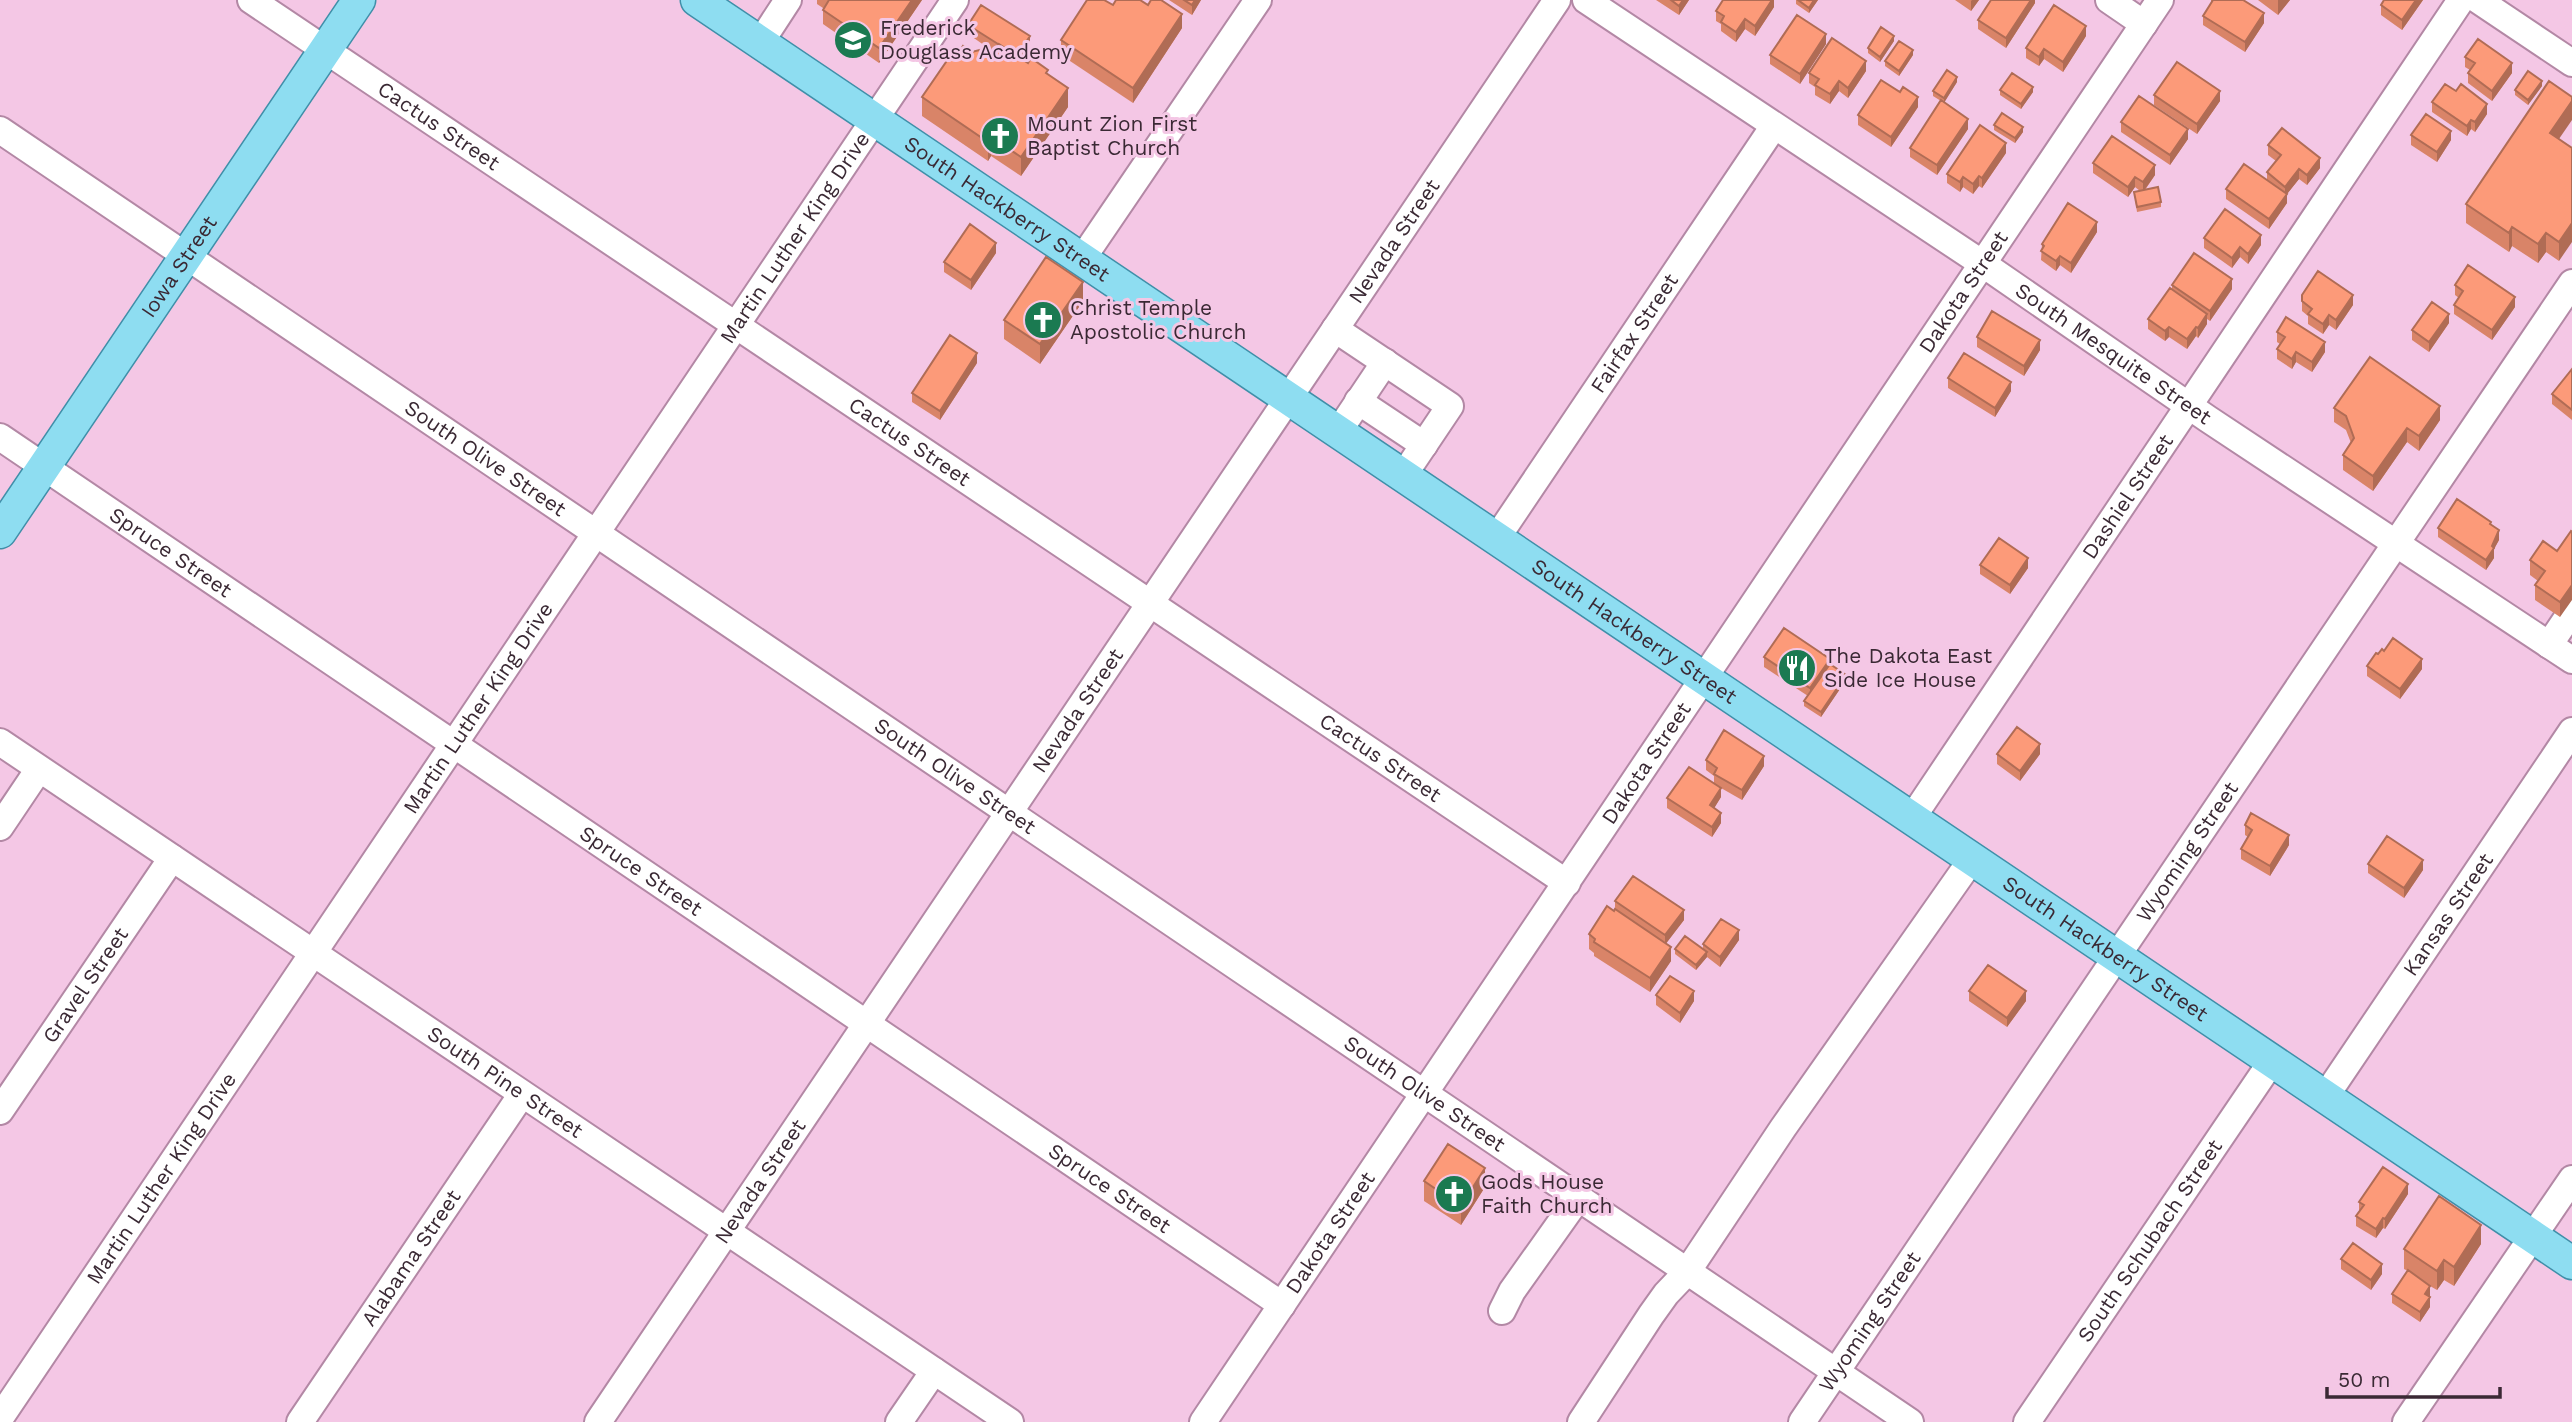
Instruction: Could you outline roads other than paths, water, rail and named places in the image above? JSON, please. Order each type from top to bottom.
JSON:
[{"type":"main road","name":"Iowa Street","points":[[0,532],[359,0]]},
{"type":"main road","name":"South Hackberry Street","points":[[697,0],[2572,1263]]},
{"type":"street","name":"Cactus Street","points":[[251,0],[1567,883]]},
{"type":"street","points":[[760,43],[788,0]]},
{"type":"street","name":"Martin Luther King Drive","points":[[3,1408],[955,0]]},
{"type":"street","points":[[1082,259],[1258,0]]},
{"type":"street","name":"Nevada Street","points":[[598,1422],[1557,0]]},
{"type":"street","name":"South Mesquite Street","points":[[1586,0],[2572,660]]},
{"type":"street","points":[[2109,0],[2144,24]]},
{"type":"street","name":"Dakota Street","points":[[1203,1422],[2161,0]]},
{"type":"street","name":"Dashiel Street","points":[[1912,818],[2461,0]]},
{"type":"street","points":[[2479,0],[2572,63]]},
{"type":"street","name":"Fairfax Street","points":[[1496,539],[1774,126]]},
{"type":"street","name":"South Olive Street","points":[[0,130],[1910,1422]]},
{"type":"street","name":"Wyoming Street","points":[[1802,1422],[2572,283]]},
{"type":"street","points":[[1335,329],[1450,406],[1403,476]]},
{"type":"street","points":[[1338,432],[1385,362]]},
{"type":"street","points":[[1358,401],[1424,445]]},
{"type":"street","name":"Spruce Street","points":[[0,438],[1282,1305]]},
{"type":"street","points":[[2549,645],[2572,611]]},
{"type":"street","name":"Kansas Street","points":[[2325,1097],[2572,731]]},
{"type":"street","name":"South Pine Street","points":[[0,742],[1010,1422]]},
{"type":"street","points":[[0,827],[39,769]]},
{"type":"street","name":"Gravel Street","points":[[0,1111],[172,858]]},
{"type":"street","points":[[1581,1422],[1651,1315],[1687,1272],[1783,1128],[1972,859]]},
{"type":"street","name":"South Schubach Street","points":[[2027,1422],[2272,1061]]},
{"type":"street","name":"Alabama Street","points":[[300,1422],[522,1094]]},
{"type":"street","points":[[2406,1422],[2572,1179]]},
{"type":"street","points":[[1502,1311],[1512,1291],[1578,1198]]},
{"type":"street","points":[[899,1422],[934,1371]]},
{"type":"place","name":"Frederick Douglass Academy","points":[[853,40]]},
{"type":"place","name":"Mount Zion First Baptist Church","points":[[1000,136]]},
{"type":"place","name":"Christ Temple Apostolic Church","points":[[1043,320]]},
{"type":"place","name":"The Dakota East Side Ice House","points":[[1797,668]]},
{"type":"place","name":"Gods House Faith Church","points":[[1454,1194]]}]
